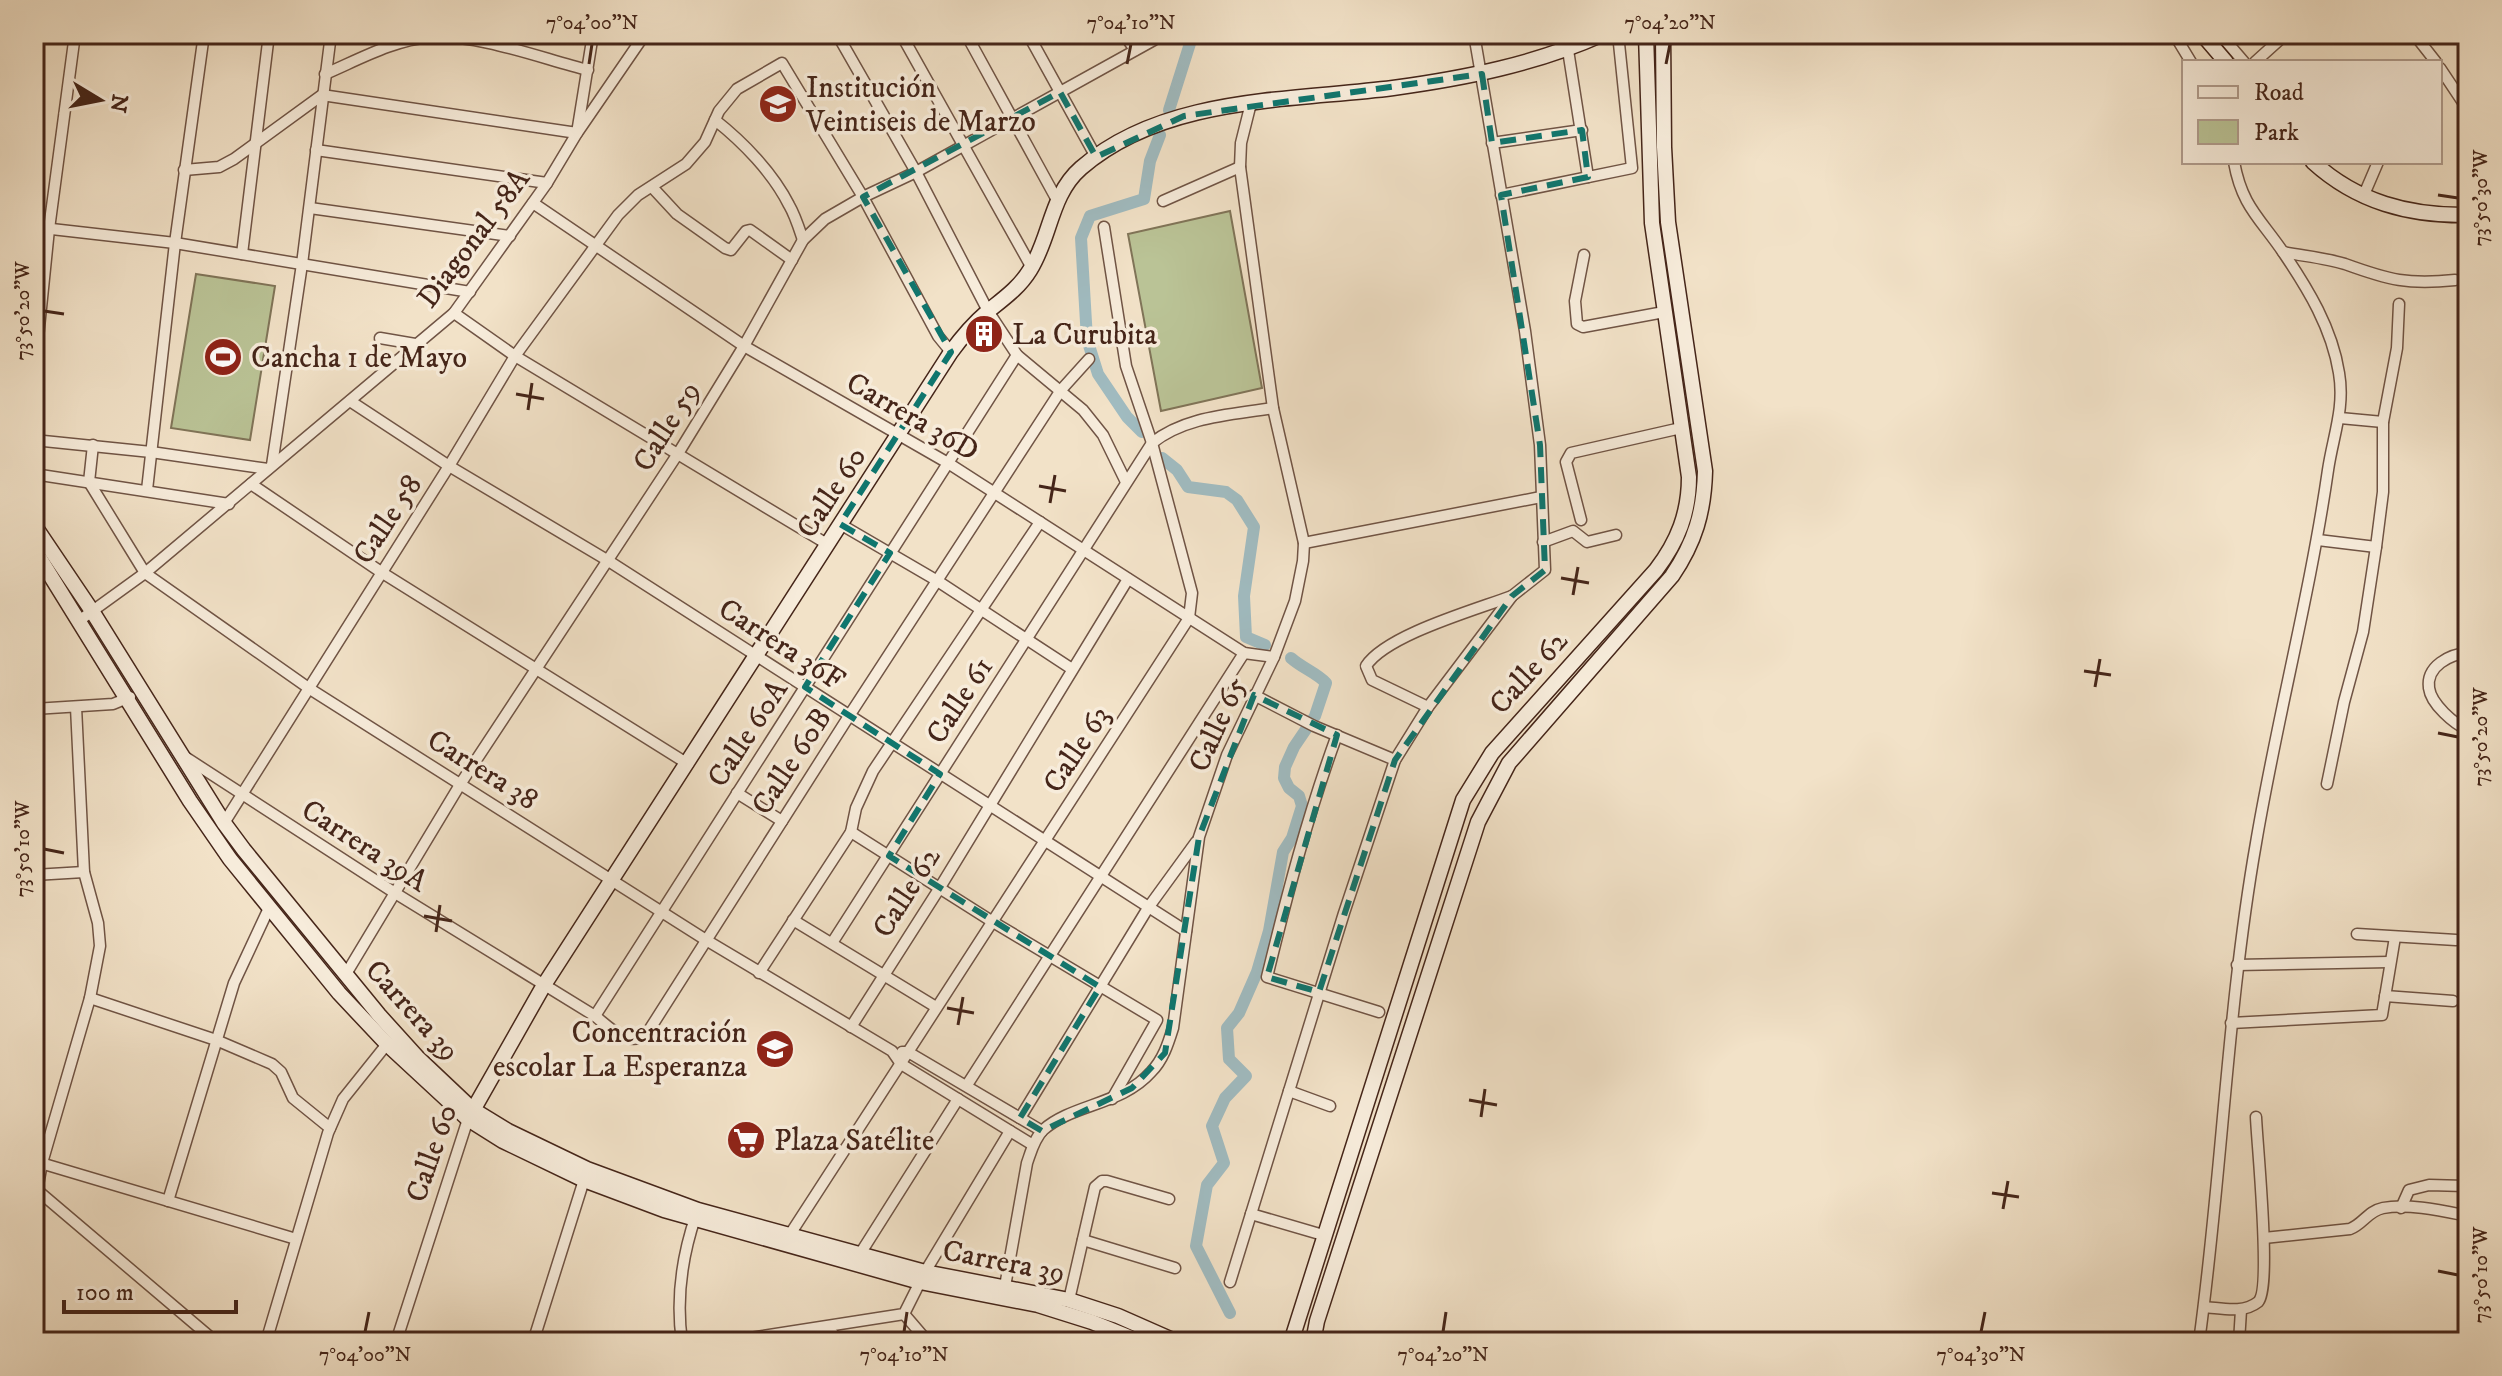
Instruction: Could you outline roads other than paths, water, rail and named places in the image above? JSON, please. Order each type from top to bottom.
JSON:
[{"type":"main road","name":"Calle 60","points":[[470,1114],[544,985],[951,352],[988,311],[1021,283],[1032,268],[1057,200],[1079,169],[1152,127],[1184,116],[1251,103],[1482,74],[1520,66],[1603,34]]},
{"type":"main road","name":"Calle 62","points":[[1291,1342],[1463,800],[1492,753],[1670,552],[1686,515],[1689,477],[1664,312],[1649,184],[1646,34]]},
{"type":"main road","name":"Calle 62","points":[[1313,1342],[1317,1321],[1478,822],[1509,763],[1672,576],[1689,549],[1700,521],[1705,498],[1705,471],[1668,222],[1663,34]]},
{"type":"main road","points":[[2202,34],[2224,60]]},
{"type":"main road","points":[[2315,164],[2339,183],[2386,206],[2414,212],[2468,215]]},
{"type":"main road","name":"Carrera 39","points":[[34,525],[135,694],[210,831],[339,993],[387,1044],[503,1141],[584,1180],[696,1214],[923,1277],[1069,1300],[1118,1316],[1177,1342]]},
{"type":"main road","name":"Carrera 39","points":[[34,549],[86,616]]},
{"type":"main road","name":"Carrera 39","points":[[135,694],[182,756],[258,870],[417,1057],[470,1114],[587,1169],[696,1214]]},
{"type":"main road","name":"Carrera 39","points":[[787,1240],[860,1254],[923,1277]]},
{"type":"main road","name":"Carrera 39","points":[[1004,1292],[1141,1342]]},
{"type":"street","points":[[34,377],[49,229],[75,34]]},
{"type":"street","points":[[147,490],[184,170],[204,34]]},
{"type":"street","points":[[242,254],[269,34]]},
{"type":"street","points":[[34,440],[270,467],[310,208],[331,34]]},
{"type":"street","points":[[184,170],[219,167],[254,146],[322,95],[577,133],[593,34]]},
{"type":"street","name":"Diagonal 58A","points":[[86,616],[145,573],[229,504],[454,313],[547,183],[577,133],[645,34]]},
{"type":"street","points":[[837,34],[916,172],[988,311],[1017,355],[1083,410],[1103,435],[1126,482]]},
{"type":"street","points":[[901,34],[1032,268]]},
{"type":"street","points":[[966,34],[1057,200]]},
{"type":"street","points":[[1028,34],[1096,157]]},
{"type":"street","points":[[1124,34],[1135,50]]},
{"type":"street","points":[[1230,1282],[1319,992],[1395,760],[1428,707],[1512,596],[1545,570],[1540,445],[1525,331],[1474,34]]},
{"type":"street","points":[[1561,34],[1568,50],[1588,177]]},
{"type":"street","points":[[1501,195],[1632,168],[1618,34]]},
{"type":"street","points":[[2174,34],[2190,60]]},
{"type":"street","points":[[2220,34],[2242,60]]},
{"type":"street","points":[[2257,60],[2286,34]]},
{"type":"street","points":[[2414,34],[2432,60]]},
{"type":"street","points":[[325,74],[374,52],[431,37],[491,45],[588,70]]},
{"type":"street","name":"Calle 59","points":[[346,974],[461,783],[679,452],[744,346],[803,240],[825,219],[863,197],[916,172],[1154,40]]},
{"type":"street","name":"Calle 58","points":[[224,823],[515,356],[618,215],[638,195],[686,164],[705,142],[715,120],[737,89],[782,63],[863,197]]},
{"type":"street","points":[[2442,74],[2468,110]]},
{"type":"street","name":"Calle 65","points":[[1042,1131],[1132,1088],[1152,1072],[1165,1053],[1173,1028],[1199,837],[1216,784],[1254,695],[1274,657],[1301,580],[1304,543],[1273,408],[1240,167],[1241,143],[1251,103]]},
{"type":"street","points":[[715,120],[736,137],[789,204],[803,240]]},
{"type":"street","points":[[1492,143],[1582,130]]},
{"type":"street","points":[[316,150],[547,183]]},
{"type":"street","points":[[2199,1342],[2237,965],[2257,837],[2340,418],[2339,372],[2319,309],[2283,252],[2245,202],[2235,164]]},
{"type":"street","points":[[2363,197],[2377,164]]},
{"type":"street","points":[[1163,201],[1240,167]]},
{"type":"street","points":[[652,187],[677,214],[725,248],[731,250],[750,230],[792,260]]},
{"type":"street","points":[[863,197],[938,336],[951,352]]},
{"type":"street","name":"Carrera 36D","points":[[533,203],[744,346],[948,463],[1244,653],[1274,657]]},
{"type":"street","points":[[310,208],[510,236]]},
{"type":"street","points":[[34,227],[175,243],[470,292]]},
{"type":"street","points":[[1104,227],[1126,366],[1152,443],[1192,593],[1189,618]]},
{"type":"street","points":[[2283,252],[2344,264],[2361,272],[2401,282],[2455,280]]},
{"type":"street","points":[[1584,255],[1575,301],[1576,321],[1583,327],[1664,312]]},
{"type":"street","points":[[2327,784],[2363,632],[2376,547],[2383,492],[2383,422],[2397,348],[2399,304]]},
{"type":"street","points":[[454,313],[515,356],[679,452],[827,544]]},
{"type":"street","points":[[380,338],[415,344]]},
{"type":"street","name":"Calle 60A","points":[[595,1016],[1017,355]]},
{"type":"street","name":"Calle 60B","points":[[646,1035],[993,492],[1061,390],[1089,359]]},
{"type":"street","name":"Carrera 36F","points":[[350,401],[449,466],[607,560],[1186,931]]},
{"type":"street","points":[[1126,482],[1152,443],[1167,431],[1185,423],[1273,408]]},
{"type":"street","points":[[2340,418],[2383,422]]},
{"type":"street","points":[[1581,520],[1566,462],[1571,453],[1681,428]]},
{"type":"street","points":[[89,482],[93,445]]},
{"type":"street","points":[[34,474],[229,504]]},
{"type":"street","name":"Carrera 38","points":[[89,482],[145,573],[310,689],[660,912],[892,1051],[901,1064],[1033,1145]]},
{"type":"street","name":"Calle 61","points":[[832,943],[1126,482]]},
{"type":"street","points":[[251,484],[381,572],[688,764]]},
{"type":"street","points":[[1304,543],[1541,497]]},
{"type":"street","points":[[759,973],[851,832],[863,790],[873,771],[1040,522]]},
{"type":"street","points":[[840,524],[936,580],[1072,669]]},
{"type":"street","points":[[1543,542],[1573,531],[1587,542],[1616,535]]},
{"type":"street","points":[[2318,540],[2376,547]]},
{"type":"street","name":"Calle 62","points":[[851,1027],[1128,579]]},
{"type":"street","points":[[1428,707],[1372,680],[1366,666],[1370,659],[1396,640],[1512,596]]},
{"type":"street","name":"Calle 63","points":[[787,1240],[1189,618]]},
{"type":"street","points":[[967,1085],[1244,653]]},
{"type":"street","points":[[2468,653],[2457,653],[2440,663],[2430,679],[2429,689],[2433,699],[2468,730]]},
{"type":"street","points":[[34,709],[113,704],[135,694]]},
{"type":"street","points":[[1254,695],[1395,760]]},
{"type":"street","points":[[34,1207],[38,1162],[90,998],[100,946],[98,923],[84,872],[76,707]]},
{"type":"street","points":[[1337,735],[1313,801],[1267,977],[1379,1012]]},
{"type":"street","name":"Carrera 39A","points":[[182,756],[395,893],[595,1016],[624,1038],[639,1040],[646,1035]]},
{"type":"street","points":[[737,793],[782,821]]},
{"type":"street","points":[[851,832],[939,889],[1157,1020],[1111,1100]]},
{"type":"street","points":[[1020,1118],[1148,908],[1199,837]]},
{"type":"street","points":[[34,875],[84,872]]},
{"type":"street","points":[[168,1201],[234,983],[269,908]]},
{"type":"street","points":[[793,920],[936,1007]]},
{"type":"street","points":[[2357,934],[2456,940]]},
{"type":"street","points":[[2231,1023],[2382,1015],[2395,937]]},
{"type":"street","points":[[2237,965],[2389,962]]},
{"type":"street","points":[[2385,996],[2453,1001]]},
{"type":"street","points":[[90,998],[216,1040],[272,1064],[281,1072],[293,1098],[330,1128]]},
{"type":"street","points":[[266,1342],[330,1128],[343,1099],[387,1044]]},
{"type":"street","name":"Carrera 38","points":[[892,1051],[908,1052],[1042,1131]]},
{"type":"street","points":[[1289,1091],[1330,1106]]},
{"type":"street","points":[[860,1254],[958,1099]]},
{"type":"street","name":"Calle 60","points":[[396,1342],[470,1114]]},
{"type":"street","points":[[2204,1307],[2241,1310],[2258,1302],[2263,1294],[2264,1238],[2256,1117]]},
{"type":"street","points":[[904,1314],[1010,1131]]},
{"type":"street","points":[[1004,1292],[1027,1163],[1042,1131]]},
{"type":"street","points":[[38,1162],[296,1239]]},
{"type":"street","points":[[533,1342],[584,1180]]},
{"type":"street","points":[[1069,1300],[1095,1187],[1102,1181],[1169,1199]]},
{"type":"street","points":[[2401,1208],[2409,1190],[2429,1185],[2465,1186]]},
{"type":"street","points":[[37,1190],[216,1342]]},
{"type":"street","points":[[2264,1238],[2350,1229],[2382,1208],[2468,1216]]},
{"type":"street","points":[[682,1342],[679,1305],[681,1280],[696,1214]]},
{"type":"street","points":[[1251,1214],[1323,1235]]},
{"type":"street","points":[[1083,1240],[1175,1268]]},
{"type":"street","points":[[2239,1342],[2241,1310]]},
{"type":"street","points":[[724,1342],[904,1314]]},
{"type":"street","points":[[904,1314],[928,1342]]},
{"type":"street","points":[[806,1342],[825,1328]]},
{"type":"street","points":[[825,1328],[840,1342]]},
{"type":"waterway","points":[[1169,110],[1193,34]]},
{"type":"waterway","points":[[1142,432],[1127,417],[1098,374],[1087,339],[1081,238],[1090,216],[1144,199],[1150,161],[1160,135]]},
{"type":"waterway","points":[[1162,458],[1177,470],[1188,487],[1226,492],[1237,500],[1254,527],[1244,596],[1246,637],[1265,645]]},
{"type":"waterway","points":[[1230,1313],[1196,1246],[1207,1185],[1224,1163],[1212,1126],[1225,1098],[1246,1076],[1229,1059],[1227,1028],[1239,1013],[1257,972],[1269,931],[1283,852],[1292,838],[1302,806],[1299,796],[1289,788],[1284,778],[1285,767],[1315,716],[1326,683],[1291,658]]},
{"type":"place","name":"Institución Veintiseis de Marzo","points":[[778,104]]},
{"type":"place","name":"La Curubita","points":[[984,334]]},
{"type":"place","name":"Cancha 1 de Mayo","points":[[223,357]]},
{"type":"place","name":"Concentración escolar La Esperanza","points":[[775,1049]]},
{"type":"place","name":"Plaza Satélite","points":[[746,1140]]}]
